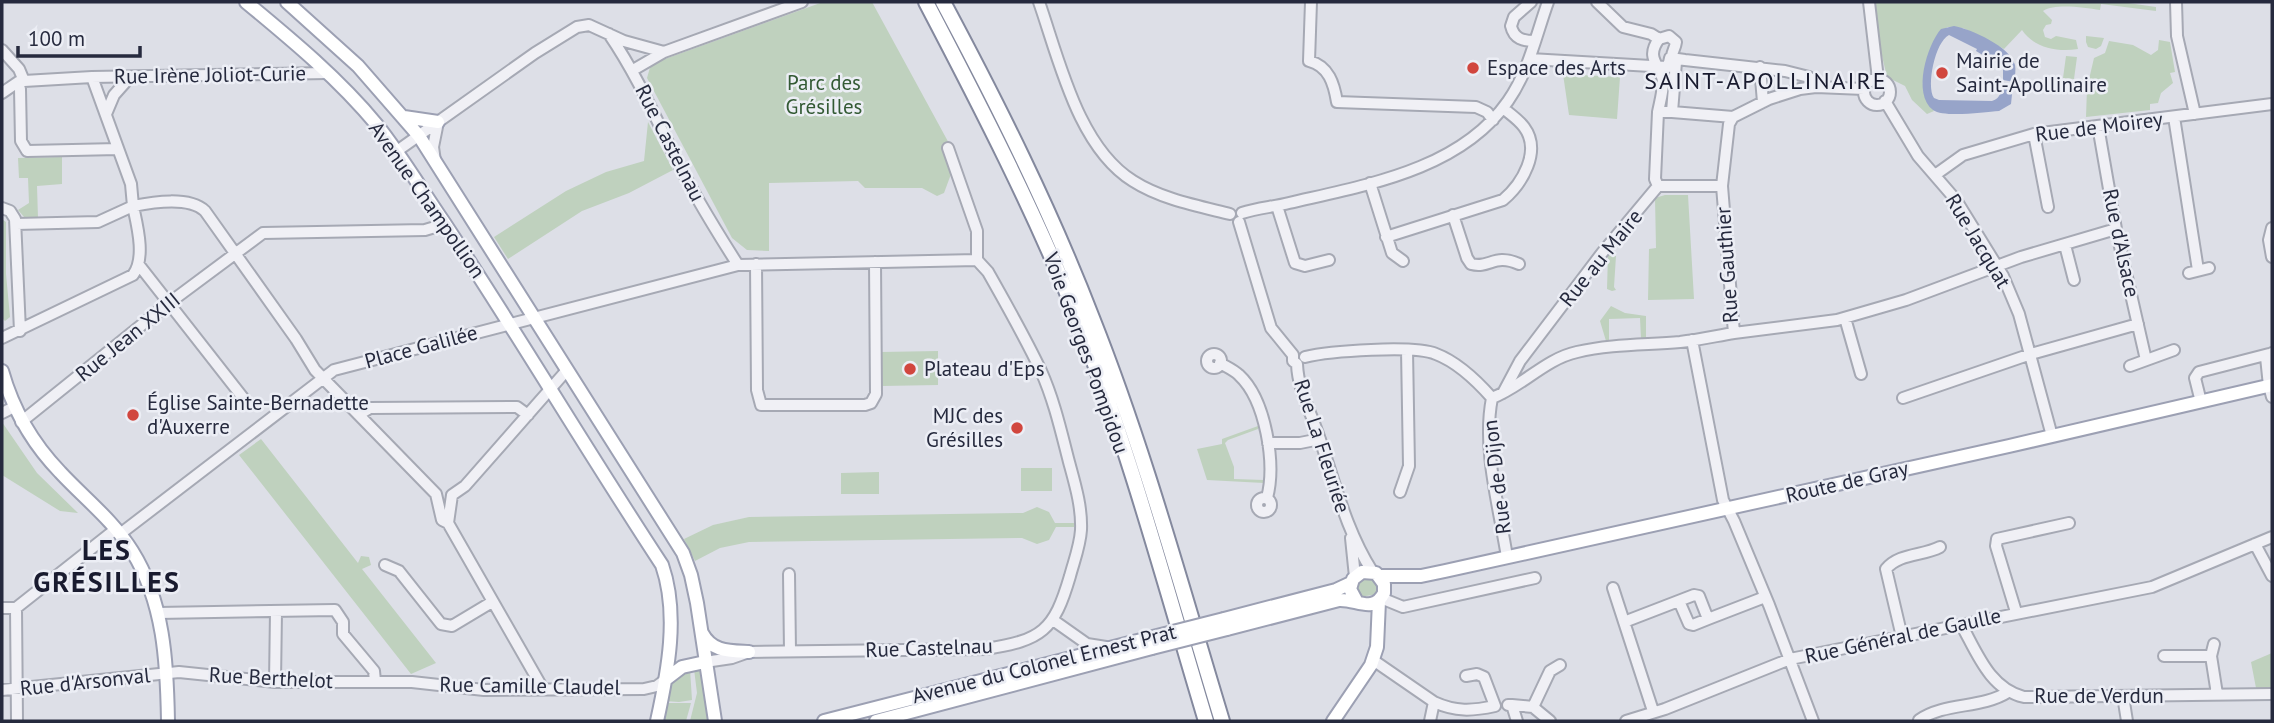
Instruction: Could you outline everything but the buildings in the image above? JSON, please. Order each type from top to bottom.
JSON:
[{"type":"highway","name":"Voie Georges Pompidou","points":[[926,2],[1011,167],[1079,324],[1148,526],[1206,721]]},
{"type":"highway","name":"Voie Georges Pompidou","points":[[943,2],[1024,159],[1093,319],[1144,466],[1222,721]]},
{"type":"main road","name":"Avenue Champollion","points":[[246,2],[328,73],[375,123],[397,151],[442,221],[522,320],[567,370],[682,554],[695,590],[716,719]]},
{"type":"main road","name":"Avenue Champollion","points":[[288,2],[358,66],[419,136],[435,160],[522,320],[550,391],[662,565],[667,581],[671,620],[665,680],[657,721]]},
{"type":"main road","points":[[402,116],[417,121],[438,122]]},
{"type":"main road","points":[[2,371],[14,407],[36,444],[59,471],[102,512],[144,572],[158,613],[167,673],[168,721]]},
{"type":"main road","name":"Route de Gray","points":[[1375,573],[1421,576],[2200,402],[2271,389]]},
{"type":"main road","points":[[1226,624],[1336,590],[1362,572],[1375,573],[1384,584],[1377,647],[1369,670],[1333,721]]},
{"type":"main road","name":"Route de Gray","points":[[1381,598],[1421,576]]},
{"type":"main road","points":[[1353,580],[1352,596],[1368,615],[1377,647]]},
{"type":"main road","points":[[1226,624],[1339,600],[1374,604],[1381,598]]},
{"type":"main road","name":"Avenue du Colonel Ernest Prat","points":[[876,721],[1226,624]]},
{"type":"main road","points":[[702,633],[709,645],[715,648],[748,652]]},
{"type":"main road","name":"Avenue du Colonel Ernest Prat","points":[[824,721],[1108,648],[1151,643]]},
{"type":"main road","points":[[665,680],[682,667],[705,662]]},
{"type":"street","points":[[632,70],[664,52],[802,2]]},
{"type":"street","points":[[1039,2],[1075,106],[1087,132],[1105,155],[1132,181],[1177,200],[1237,216],[1370,183],[1432,163],[1476,135],[1493,120],[1515,90],[1530,59],[1548,2]]},
{"type":"street","points":[[1311,2],[1309,61],[1324,68],[1334,85],[1337,102],[1476,107],[1487,112],[1493,120]]},
{"type":"street","points":[[1531,2],[1514,17],[1511,26],[1517,38],[1535,41]]},
{"type":"street","points":[[1597,2],[1623,27],[1660,39]]},
{"type":"street","points":[[1869,2],[1878,79],[1888,87],[1889,95],[1885,102],[1878,105],[1870,103],[1865,97],[1864,89],[1871,81],[1878,79]]},
{"type":"street","points":[[2176,2],[2177,36],[2195,114]]},
{"type":"street","points":[[397,151],[535,53],[578,27],[589,25],[664,52]]},
{"type":"street","name":"Rue Castelnau","points":[[609,34],[626,59],[673,153],[738,265]]},
{"type":"street","points":[[1672,112],[1676,62],[1671,53],[1676,42],[1669,36],[1660,39],[1654,52],[1663,85],[1658,112],[1655,179],[1658,186],[1722,186]]},
{"type":"street","points":[[2,50],[19,69],[21,141],[27,151],[118,149]]},
{"type":"street","points":[[626,59],[664,52]]},
{"type":"street","points":[[1530,59],[1668,68],[1670,58],[1760,67],[1809,77],[1816,87]]},
{"type":"street","points":[[1760,67],[1763,102]]},
{"type":"street","name":"Rue Irène Joliot-Curie","points":[[21,82],[92,77],[328,73]]},
{"type":"street","points":[[92,77],[131,184],[132,206],[138,226],[139,265],[244,399]]},
{"type":"street","points":[[106,117],[114,95],[130,77]]},
{"type":"street","points":[[2,93],[21,82]]},
{"type":"street","points":[[1658,112],[1733,117],[1784,93],[1816,87],[1864,89]]},
{"type":"street","name":"Rue Jacquat","points":[[1885,102],[1918,156],[1956,200],[1998,268],[2019,314],[2052,436]]},
{"type":"street","name":"Rue de Moirey","points":[[1935,175],[1963,155],[2034,134],[2272,104]]},
{"type":"street","points":[[1386,237],[1503,200],[1517,188],[1526,171],[1530,139],[1525,128],[1503,108]]},
{"type":"street","name":"Rue Gauthier","points":[[1733,117],[1729,124],[1722,186],[1734,333],[1692,340],[1723,500],[1765,597],[1813,721]]},
{"type":"street","points":[[2174,117],[2198,271]]},
{"type":"street","points":[[435,160],[433,147],[438,122]]},
{"type":"street","name":"Rue d'Alsace","points":[[2098,126],[2116,229],[2146,360]]},
{"type":"street","points":[[2034,134],[2048,207]]},
{"type":"street","points":[[948,148],[977,231],[976,260]]},
{"type":"street","points":[[1370,183],[1392,253],[1403,261]]},
{"type":"street","name":"Rue au Maire","points":[[1503,393],[1520,361],[1604,250],[1658,186]]},
{"type":"street","points":[[16,224],[98,222],[132,206],[148,203],[199,205],[322,378],[436,494],[442,520],[448,523],[543,689]]},
{"type":"street","points":[[1276,206],[1295,263],[1305,266],[1329,260]]},
{"type":"street","points":[[2,208],[10,211],[16,224],[20,331]]},
{"type":"street","points":[[1453,215],[1466,258],[1471,264],[1480,265],[1500,259],[1518,264]]},
{"type":"street","points":[[1237,216],[1271,328],[1298,359],[1323,353],[1427,351],[1440,356],[1470,377],[1492,398],[1553,360],[1577,352],[1621,345],[1692,340]]},
{"type":"street","name":"Rue Jean XXIII","points":[[21,422],[169,303],[263,233],[425,230],[442,221]]},
{"type":"street","points":[[2272,228],[2269,240],[2272,257]]},
{"type":"street","points":[[1734,333],[1781,329],[1845,318],[1998,268],[2021,257],[2116,229]]},
{"type":"street","points":[[2065,245],[2074,280]]},
{"type":"street","points":[[738,265],[976,260],[988,272],[1040,370],[1056,415],[1079,503],[1079,545],[1064,598],[1053,621],[1087,643],[1108,648]]},
{"type":"street","points":[[756,264],[758,396],[761,405],[865,405],[871,403],[876,394],[875,262]]},
{"type":"street","points":[[2,338],[129,278],[139,265]]},
{"type":"street","name":"Place Galilée","points":[[16,608],[322,378],[340,368],[738,265]]},
{"type":"street","points":[[1845,318],[1861,374]]},
{"type":"street","points":[[1903,398],[2031,354],[2138,324]]},
{"type":"street","points":[[1400,492],[1409,466],[1407,350]]},
{"type":"street","points":[[2130,366],[2174,350]]},
{"type":"street","points":[[2270,353],[2265,363],[2271,389]]},
{"type":"street","points":[[2200,402],[2195,379],[2199,372],[2270,353]]},
{"type":"street","name":"Rue La Fleuriée","points":[[1298,359],[1299,385],[1349,528],[1375,573]]},
{"type":"street","points":[[1220,363],[1237,373],[1251,389],[1259,410],[1268,443],[1270,481],[1267,498]]},
{"type":"street","points":[[436,494],[452,495],[465,486],[567,370]]},
{"type":"street","name":"Rue de Dijon","points":[[1492,398],[1489,415],[1490,441],[1507,557]]},
{"type":"street","points":[[2,413],[14,407]]},
{"type":"street","points":[[360,414],[370,408],[517,407],[528,415]]},
{"type":"street","points":[[1268,443],[1300,443],[1320,439]]},
{"type":"street","points":[[448,523],[452,495]]},
{"type":"street","name":"Rue Général de Gaulle","points":[[2016,612],[1996,547],[1997,538],[2068,523]]},
{"type":"street","name":"Rue La Fleuriée","points":[[1349,528],[1353,580]]},
{"type":"street","name":"Rue Général de Gaulle","points":[[1626,721],[1665,709],[1790,659],[2152,586],[2272,537]]},
{"type":"street","points":[[2255,544],[2272,576]]},
{"type":"street","points":[[1902,637],[1885,569],[1907,556],[1940,547]]},
{"type":"street","points":[[385,565],[400,571],[441,624],[447,627],[492,602]]},
{"type":"street","points":[[789,574],[790,651]]},
{"type":"street","points":[[1381,598],[1403,607],[1535,578]]},
{"type":"street","points":[[1613,588],[1653,711]]},
{"type":"street","points":[[1624,622],[1697,595],[1708,619]]},
{"type":"street","points":[[1679,601],[1689,624],[1765,597]]},
{"type":"street","points":[[2,608],[16,608],[17,721]]},
{"type":"street","points":[[158,613],[335,610],[344,622],[344,634],[374,671],[374,681]]},
{"type":"street","points":[[275,682],[276,611]]},
{"type":"street","name":"Rue Castelnau","points":[[705,662],[732,658],[748,652],[986,649],[1033,637],[1053,621]]},
{"type":"street","name":"Rue de Verdun","points":[[1962,626],[1990,674],[2008,692],[2029,697],[2272,694]]},
{"type":"street","points":[[2214,644],[2211,656],[2217,694]]},
{"type":"street","points":[[2164,656],[2211,656]]},
{"type":"street","points":[[1373,660],[1434,702],[1450,709],[1462,711],[1512,705],[1533,707],[1550,721]]},
{"type":"street","points":[[1533,707],[1550,671],[1560,665]]},
{"type":"street","name":"Rue d'Arsonval","points":[[2,690],[167,673]]},
{"type":"street","name":"Rue Berthelot","points":[[167,673],[275,682],[374,681]]},
{"type":"street","points":[[1466,676],[1477,674],[1484,677],[1495,706]]},
{"type":"street","name":"Rue Camille Claudel","points":[[374,681],[412,682],[484,690],[644,689],[657,686],[665,680]]},
{"type":"street","name":"Rue Camille Claudel","points":[[644,689],[661,701]]},
{"type":"street","points":[[1919,720],[1929,713],[1994,701],[2008,692]]},
{"type":"street","points":[[2123,696],[2127,721]]},
{"type":"street","points":[[1430,721],[1434,702]]},
{"type":"street","points":[[1512,705],[1517,721]]},
{"type":"green space","name":"Parc des Grésilles","points":[[823,2],[872,2],[957,158],[944,193],[937,196],[922,188],[865,188],[858,181],[769,183],[769,251],[747,250],[732,238],[647,78],[651,64]]},
{"type":"green space","points":[[1875,2],[2121,2],[2156,7],[2156,11],[2101,4],[2100,10],[2063,7],[2043,11],[2052,20],[2043,30],[2045,37],[2076,40],[2078,49],[2070,50],[2039,45],[2022,30],[2004,49],[1963,28],[1947,27],[1930,58],[1923,79],[1923,89],[1934,111],[1927,114],[1912,100],[1905,86],[1887,77],[1878,39]]},
{"type":"green space","points":[[2086,36],[2104,38],[2101,46],[2096,49],[2088,47]]},
{"type":"green space","points":[[2159,40],[2170,42],[2175,72],[2170,73],[2173,83],[2161,93],[2158,103],[2150,104],[2150,110],[2086,117],[2087,88],[2094,58],[2105,53],[2109,41],[2133,45],[2151,55],[2158,50]]},
{"type":"green space","points":[[2066,56],[2077,57],[2074,79],[2063,78]]},
{"type":"green space","points":[[1563,74],[1620,77],[1617,119],[1569,115]]},
{"type":"green space","points":[[648,122],[673,170],[629,193],[582,211],[508,259],[494,237],[566,191],[606,172],[644,161]]},
{"type":"green space","points":[[62,157],[62,184],[37,186],[38,218],[25,218],[18,210],[29,203],[28,178],[19,178],[18,158]]},
{"type":"green space","points":[[1688,195],[1694,299],[1648,300],[1649,249],[1656,248],[1655,198]]},
{"type":"green space","points":[[2,219],[6,222],[6,274],[10,317],[5,321],[2,318]]},
{"type":"green space","points":[[1608,255],[1616,256],[1616,290],[1612,291],[1607,289]]},
{"type":"green space","points":[[1611,306],[1625,313],[1646,316],[1646,338],[1641,339],[1640,318],[1609,319],[1609,340],[1606,341],[1600,321]]},
{"type":"green space","name":"Plateau d'Eps","points":[[938,351],[938,385],[882,386],[881,352]]},
{"type":"green space","points":[[2,422],[37,473],[78,513],[60,511],[2,475]]},
{"type":"green space","points":[[1258,426],[1258,429],[1225,443],[1234,467],[1234,479],[1264,480],[1264,483],[1207,480],[1197,449],[1222,444],[1222,439]]},
{"type":"green space","points":[[261,439],[358,563],[361,556],[369,557],[371,565],[362,569],[436,663],[411,674],[239,455]]},
{"type":"green space","points":[[1021,468],[1052,468],[1052,491],[1021,491]]},
{"type":"green space","points":[[879,472],[879,494],[841,494],[841,473]]},
{"type":"green space","points":[[1037,507],[1049,512],[1055,523],[1074,523],[1074,527],[1056,527],[1049,540],[1037,544],[1022,538],[749,542],[720,548],[695,561],[684,539],[713,525],[749,517],[1023,513]]},
{"type":"green space","points":[[1375,577],[1380,584],[1378,594],[1360,597],[1356,593],[1357,581]]},
{"type":"green space","points":[[2272,653],[2272,688],[2256,688],[2251,662]]},
{"type":"green space","points":[[690,669],[692,700],[665,701],[670,684]]},
{"type":"green space","points":[[694,669],[698,669],[702,675],[708,721],[690,721],[697,693]]},
{"type":"green space","points":[[665,703],[691,703],[686,721],[661,721]]},
{"type":"water","points":[[1954,26],[1980,35],[2006,52],[2015,65],[2014,82],[2003,80],[2003,68],[1995,62],[1997,58],[1993,56],[1991,60],[1976,51],[1977,49],[1949,35],[1940,46],[1933,65],[1931,84],[1934,98],[1992,101],[1999,96],[2002,83],[2013,85],[2011,104],[1999,111],[1955,114],[1938,112],[1927,103],[1923,82],[1927,57],[1941,29]]},
{"type":"place","name":"Espace des Arts","points":[[1473,68]]},
{"type":"place","name":"Mairie de Saint-Apollinaire","points":[[1942,73]]},
{"type":"place","name":"Plateau d'Eps","points":[[910,369]]},
{"type":"place","name":"Église Sainte-Bernadette d'Auxerre","points":[[133,415]]},
{"type":"place","name":"MJC des Grésilles","points":[[1017,428]]},
{"type":"district","name":"SAINT-APOLLINAIRE","points":[[1766,81]]},
{"type":"district","name":"LES GRÉSILLES","points":[[107,566]]}]
